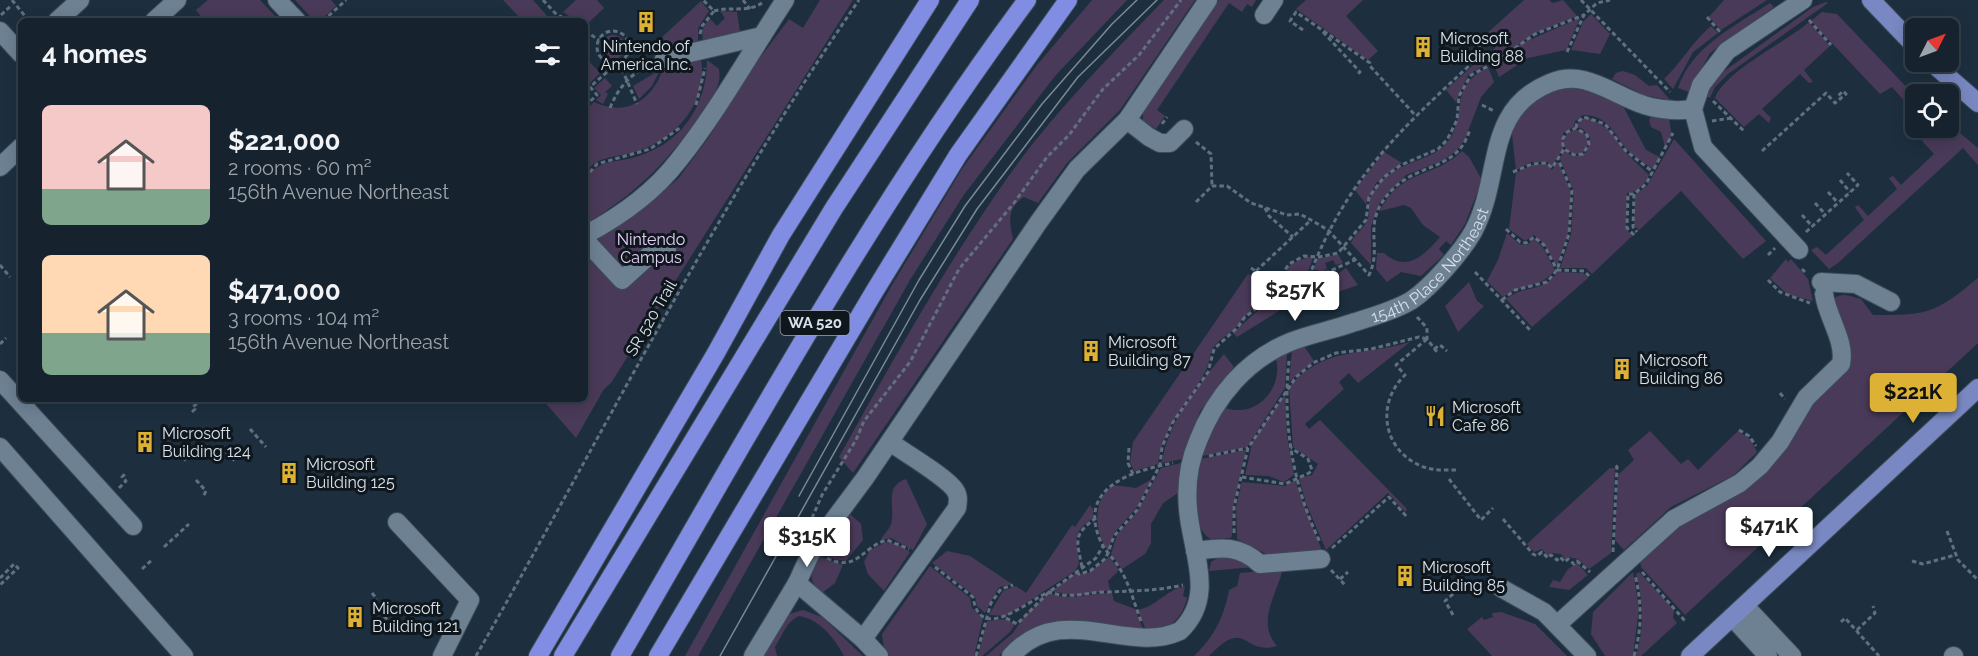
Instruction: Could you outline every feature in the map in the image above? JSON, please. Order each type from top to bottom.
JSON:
[{"type":"highway","points":[[538,656],[716,353],[781,235],[930,0]]},
{"type":"highway","name":"WA 520","points":[[563,656],[834,208],[951,25],[970,0]]},
{"type":"highway","name":"WA 520","points":[[620,656],[865,237],[982,60],[1027,0]]},
{"type":"highway","points":[[660,656],[874,292],[958,155],[1068,0]]},
{"type":"highway","points":[[525,656],[601,549]]},
{"type":"main road","points":[[1871,0],[1905,36]]},
{"type":"main road","points":[[1942,72],[1978,103]]},
{"type":"main road","points":[[1690,656],[1978,388]]},
{"type":"street","points":[[60,18],[80,0]]},
{"type":"street","points":[[157,18],[177,0]]},
{"type":"street","points":[[277,0],[294,18]]},
{"type":"street","points":[[588,233],[607,223],[643,196],[678,161],[785,0]]},
{"type":"street","points":[[753,656],[797,583],[813,548],[890,442],[1077,169],[1127,120],[1208,0]]},
{"type":"street","points":[[1795,3],[1727,51],[1701,85],[1693,110],[1702,147],[1798,250]]},
{"type":"street","points":[[0,31],[18,51]]},
{"type":"street","points":[[664,60],[742,43],[762,36]]},
{"type":"street","name":"154th Place Northeast","points":[[1011,656],[1033,639],[1055,633],[1128,649],[1139,649],[1164,643],[1186,624],[1196,606],[1201,584],[1188,511],[1188,482],[1196,443],[1213,406],[1233,382],[1263,356],[1291,342],[1381,314],[1412,299],[1441,271],[1472,233],[1487,195],[1504,121],[1519,101],[1529,93],[1565,78],[1592,81],[1650,107],[1693,110]]},
{"type":"street","points":[[1127,120],[1160,143],[1170,143],[1184,129]]},
{"type":"street","points":[[0,167],[18,150]]},
{"type":"street","points":[[588,243],[622,280],[655,250],[667,249]]},
{"type":"street","points":[[1558,624],[1621,553],[1698,503],[1734,487],[1760,466],[1780,442],[1806,398],[1841,364],[1840,341],[1820,293],[1856,284],[1891,302]]},
{"type":"street","points":[[0,380],[18,400]]},
{"type":"street","points":[[20,402],[133,526]]},
{"type":"street","points":[[863,639],[957,508],[959,499],[955,490],[945,481],[890,442]]},
{"type":"street","points":[[0,447],[184,656]]},
{"type":"street","points":[[397,522],[470,600],[442,656]]},
{"type":"street","points":[[1195,551],[1236,548],[1245,551],[1260,564],[1324,554]]},
{"type":"street","points":[[797,583],[863,639],[879,656]]},
{"type":"street","points":[[1500,588],[1544,612],[1587,656]]},
{"type":"street","points":[[1738,611],[1768,656]]},
{"type":"street","points":[[1738,611],[1792,656]]},
{"type":"path","points":[[12,0],[27,18]]},
{"type":"path","points":[[336,0],[342,3]]},
{"type":"path","points":[[327,18],[346,0]]},
{"type":"path","points":[[543,0],[563,18]]},
{"type":"path","points":[[703,0],[714,11]]},
{"type":"path","points":[[742,0],[750,9]]},
{"type":"path","points":[[700,42],[702,26],[714,11],[727,8],[750,9],[766,0]]},
{"type":"path","name":"SR 520 Trail","points":[[476,656],[730,204],[859,0]]},
{"type":"path","points":[[808,527],[822,495],[856,440],[864,421],[910,362],[959,269],[1007,211],[1047,157],[1069,135],[1103,89],[1138,55],[1181,0]]},
{"type":"path","points":[[1581,0],[1674,96]]},
{"type":"path","points":[[1568,52],[1584,15],[1597,3],[1610,0]]},
{"type":"path","points":[[0,16],[11,6]]},
{"type":"path","points":[[1303,30],[1290,21],[1296,12],[1370,63],[1370,66],[1415,116]]},
{"type":"path","points":[[1076,572],[1079,574],[1090,571],[1109,554],[1114,536],[1137,510],[1160,465],[1162,447],[1173,422],[1208,372],[1214,349],[1238,327],[1244,318],[1260,307],[1292,261],[1304,256],[1338,253],[1366,220],[1369,197],[1383,177],[1401,165],[1438,149],[1448,140],[1456,120],[1459,96],[1468,77],[1535,34],[1584,15]]},
{"type":"path","points":[[1707,17],[1721,33]]},
{"type":"path","points":[[1809,20],[1831,45]]},
{"type":"path","points":[[1317,27],[1360,72],[1358,74]]},
{"type":"path","points":[[588,103],[597,95],[590,87],[628,53],[626,37],[611,30],[598,40]]},
{"type":"path","points":[[588,33],[598,40]]},
{"type":"path","points":[[598,40],[599,55],[606,62],[618,62]]},
{"type":"path","points":[[1251,268],[1300,303],[1316,256],[1328,230],[1366,169],[1415,116],[1484,52],[1476,44]]},
{"type":"path","points":[[610,108],[617,91],[627,80],[649,65],[664,60]]},
{"type":"path","points":[[693,111],[703,82],[705,60]]},
{"type":"path","points":[[618,62],[637,104]]},
{"type":"path","points":[[1762,151],[1827,93],[1835,103],[1845,94],[1843,91],[1837,97]]},
{"type":"path","points":[[1716,103],[1745,132]]},
{"type":"path","points":[[1482,105],[1494,111]]},
{"type":"path","points":[[1576,128],[1577,122],[1584,117],[1605,124],[1626,151],[1653,172]]},
{"type":"path","points":[[1710,121],[1731,118]]},
{"type":"path","points":[[588,174],[597,164],[650,149],[683,125]]},
{"type":"path","points":[[1513,172],[1532,164],[1547,163],[1552,168],[1564,149],[1564,135],[1576,128]]},
{"type":"path","points":[[1564,149],[1570,154],[1578,155],[1588,148],[1587,135],[1576,128]]},
{"type":"path","points":[[1196,202],[1212,186],[1227,186],[1251,203],[1287,215],[1300,214],[1328,230],[1369,275],[1374,262],[1374,222],[1382,203],[1408,176],[1454,156],[1466,142],[1470,129]]},
{"type":"path","points":[[1635,233],[1627,228],[1629,194],[1634,195],[1646,184],[1673,133]]},
{"type":"path","points":[[1202,145],[1211,154],[1212,186]]},
{"type":"path","points":[[1502,300],[1515,290],[1547,282],[1557,270],[1569,234],[1572,191],[1558,159]]},
{"type":"path","points":[[1802,215],[1812,226],[1858,185],[1847,173]]},
{"type":"path","points":[[1840,180],[1850,192]]},
{"type":"path","points":[[1828,192],[1838,203]]},
{"type":"path","points":[[1815,203],[1825,214]]},
{"type":"path","points":[[1265,208],[1269,216],[1293,237]]},
{"type":"path","points":[[1256,271],[1311,220]]},
{"type":"path","points":[[1506,229],[1520,242],[1526,243],[1534,237],[1544,245],[1557,270]]},
{"type":"path","points":[[1768,255],[1775,248]]},
{"type":"path","points":[[1310,272],[1323,274],[1355,260]]},
{"type":"path","points":[[0,266],[10,277]]},
{"type":"path","points":[[1557,270],[1584,271],[1589,276]]},
{"type":"path","points":[[1475,272],[1530,330]]},
{"type":"path","points":[[1768,280],[1780,292],[1820,293]]},
{"type":"path","points":[[1330,298],[1334,313]]},
{"type":"path","points":[[1414,314],[1427,328],[1427,339],[1436,351],[1440,345],[1447,351]]},
{"type":"path","points":[[1234,537],[1234,507],[1248,448],[1287,387],[1305,368],[1336,353],[1371,349],[1419,337],[1427,339]]},
{"type":"path","points":[[0,344],[6,338]]},
{"type":"path","points":[[1427,339],[1396,365],[1405,375],[1396,383],[1388,399],[1387,429],[1392,442],[1413,462],[1437,470],[1458,470]]},
{"type":"path","points":[[1289,358],[1287,387],[1291,448],[1296,477],[1324,554],[1389,497],[1407,517]]},
{"type":"path","points":[[192,412],[198,402]]},
{"type":"path","points":[[250,429],[266,447]]},
{"type":"path","points":[[1739,430],[1749,436],[1761,452]]},
{"type":"path","points":[[1129,448],[1128,463],[1133,474]]},
{"type":"path","points":[[1201,457],[1248,448]]},
{"type":"path","points":[[1242,477],[1285,484],[1312,470],[1308,459],[1291,448]]},
{"type":"path","points":[[226,452],[235,461]]},
{"type":"path","points":[[183,457],[187,462]]},
{"type":"path","points":[[1614,464],[1617,467],[1613,540],[1621,553]]},
{"type":"path","points":[[1145,630],[1131,591],[1120,569],[1102,546],[1096,518],[1098,497],[1118,480],[1160,465]]},
{"type":"path","points":[[115,492],[126,481],[122,477],[125,474]]},
{"type":"path","points":[[1449,479],[1481,520],[1493,508]]},
{"type":"path","points":[[196,480],[206,491],[203,497]]},
{"type":"path","points":[[1082,567],[1077,536],[1080,530],[1096,518]]},
{"type":"path","points":[[1503,519],[1533,554],[1537,556],[1542,552],[1548,558],[1551,555],[1557,560],[1560,557],[1565,562],[1568,559],[1574,564],[1577,561],[1589,572]]},
{"type":"path","points":[[164,547],[189,524]]},
{"type":"path","points":[[1947,531],[1955,555],[1978,580]]},
{"type":"path","points":[[820,554],[839,563],[852,562],[874,545],[887,540],[912,551]]},
{"type":"path","points":[[1613,540],[1621,553]]},
{"type":"path","points":[[931,564],[973,597],[974,608],[986,617],[1006,618],[1017,624],[1049,592],[1096,558],[1102,546]]},
{"type":"path","points":[[1912,561],[1923,564],[1955,555]]},
{"type":"path","points":[[142,569],[152,560]]},
{"type":"path","points":[[0,578],[14,564],[18,568],[0,585]]},
{"type":"path","points":[[1634,656],[1640,629],[1641,608],[1634,573],[1639,569],[1685,621]]},
{"type":"path","points":[[1345,585],[1340,579],[1348,572]]},
{"type":"path","points":[[1006,618],[1035,597],[1049,592],[1060,596],[1078,597],[1103,592],[1167,590],[1190,582]]},
{"type":"path","points":[[976,656],[986,617],[1001,589],[1013,585]]},
{"type":"path","points":[[1453,615],[1445,601],[1463,585]]},
{"type":"path","points":[[372,593],[377,599]]},
{"type":"path","points":[[1857,630],[1875,613],[1873,606]]},
{"type":"path","points":[[384,616],[393,626]]},
{"type":"path","points":[[1840,622],[1845,618],[1880,656]]},
{"type":"path","points":[[381,620],[388,628],[384,632]]},
{"type":"green space","points":[[208,0],[260,0],[277,18],[203,18],[196,10]]},
{"type":"green space","points":[[295,0],[331,0],[336,6],[323,18],[311,18]]},
{"type":"green space","points":[[503,0],[533,0],[549,18],[520,18]]},
{"type":"green space","points":[[576,0],[597,0],[604,8],[588,23],[588,18],[572,18],[563,12]]},
{"type":"green space","name":"Nintendo Campus","points":[[820,0],[853,0],[611,383],[604,389],[576,438],[545,402],[588,402],[588,257],[621,288],[593,241],[638,211],[678,179],[709,137],[750,71],[789,19],[803,28]]},
{"type":"green space","points":[[1092,0],[1127,0],[1055,76],[963,196],[910,280],[698,656],[685,656],[892,285],[962,169],[1037,65]]},
{"type":"green space","points":[[1164,0],[1195,0],[1120,110],[1067,163],[1038,203],[1024,197],[1015,205],[1010,221],[1013,239],[853,473],[839,457],[962,245],[1025,153],[1102,64]]},
{"type":"green space","points":[[1219,0],[1256,0],[1252,7],[1247,4],[1242,12],[1229,3],[1157,110],[1165,116],[1156,129],[1143,120],[1143,113]]},
{"type":"green space","points":[[1306,0],[1363,0],[1346,16],[1378,51],[1368,60],[1296,9]]},
{"type":"green space","points":[[1524,0],[1549,0],[1553,3],[1563,0],[1577,16],[1535,33],[1493,62],[1490,53],[1496,47],[1485,35]]},
{"type":"green space","points":[[1724,0],[1767,0],[1721,30],[1709,17]]},
{"type":"green space","points":[[701,1],[709,11],[698,28],[698,43],[647,55],[645,53]]},
{"type":"green space","points":[[1770,3],[1774,7],[1710,53],[1689,92],[1678,88],[1693,60],[1704,49],[1716,38]]},
{"type":"green space","points":[[1828,3],[1728,74],[1715,87],[1710,98],[1705,96],[1723,72],[1813,7]]},
{"type":"green space","points":[[720,11],[737,12],[740,32],[703,42],[702,30],[709,18],[717,26],[725,18]]},
{"type":"green space","points":[[1822,12],[1837,14],[1905,85],[1905,102],[1892,87],[1880,94],[1811,21]]},
{"type":"green space","points":[[1591,14],[1610,34],[1600,54],[1571,50],[1583,22]]},
{"type":"green space","points":[[1580,18],[1566,50],[1528,58],[1499,77],[1494,65],[1520,44]]},
{"type":"green space","points":[[1809,22],[1830,46],[1804,70],[1813,82],[1809,83],[1800,74],[1762,109],[1771,118],[1769,123],[1759,114],[1744,127],[1715,98],[1721,88],[1743,68]]},
{"type":"green space","points":[[1711,26],[1718,33],[1693,52],[1673,89],[1664,79]]},
{"type":"green space","points":[[613,35],[618,36],[624,42],[624,52],[618,58],[613,59],[608,58],[602,52],[601,47],[602,42],[608,36]]},
{"type":"green space","points":[[1481,58],[1486,64],[1468,75],[1456,102],[1446,90]]},
{"type":"green space","points":[[588,60],[600,73],[588,85]]},
{"type":"green space","points":[[701,60],[700,91],[685,118],[675,129],[649,147],[601,160],[588,169],[588,108],[594,102],[617,108],[636,103],[652,90],[663,69]]},
{"type":"green space","points":[[707,60],[719,69],[718,86],[679,144],[636,188],[588,222],[588,177],[594,169],[609,162],[649,152],[664,144],[687,122],[696,109],[706,78]]},
{"type":"green space","points":[[1488,67],[1494,82],[1481,97],[1465,139],[1457,150],[1444,160],[1406,175],[1380,202],[1371,226],[1371,265],[1351,243],[1367,221],[1373,191],[1391,173],[1434,153],[1449,140],[1455,129],[1467,83]]},
{"type":"green space","points":[[660,70],[652,86],[639,99],[633,86]]},
{"type":"green space","points":[[1623,71],[1635,75],[1649,86],[1657,85],[1670,100],[1644,95],[1612,79],[1616,73]]},
{"type":"green space","points":[[605,78],[612,86],[605,92],[608,94],[603,104],[596,100],[601,95],[594,88]]},
{"type":"green space","points":[[1564,88],[1588,89],[1623,106],[1646,150],[1660,157],[1653,169],[1629,151],[1604,121],[1583,115],[1575,121],[1574,127],[1563,133],[1563,149],[1552,166],[1547,162],[1531,162],[1516,170],[1511,126],[1534,102]]},
{"type":"green space","points":[[1651,116],[1669,118],[1672,136],[1665,147],[1661,132],[1651,127],[1649,120]]},
{"type":"green space","points":[[1590,118],[1611,131],[1625,152],[1649,175],[1640,187],[1627,193],[1626,229],[1632,236],[1592,274],[1586,268],[1560,268],[1571,235],[1574,191],[1560,159],[1564,151],[1574,157],[1587,152],[1590,138],[1583,129],[1577,127],[1581,119]]},
{"type":"green space","points":[[1576,130],[1585,133],[1588,142],[1585,151],[1576,154],[1567,151],[1564,142],[1567,133]]},
{"type":"green space","points":[[1959,132],[1978,148],[1978,165],[1963,148],[1829,269],[1811,250],[1817,247],[1826,255],[1864,220],[1855,207],[1858,205],[1868,216],[1897,189],[1889,178],[1893,176],[1901,185],[1934,154],[1922,141],[1925,138],[1959,138]]},
{"type":"green space","points":[[1674,139],[1766,241],[1743,259],[1681,191],[1639,230],[1634,226],[1635,195],[1647,186]]},
{"type":"green space","points":[[1462,151],[1469,157],[1482,180],[1465,224],[1451,245],[1446,241],[1439,249],[1444,255],[1421,276],[1401,272],[1387,282],[1376,269],[1377,253],[1384,253],[1400,262],[1407,262],[1421,256],[1440,237],[1423,225],[1411,208],[1404,205],[1380,211],[1388,197],[1398,187],[1451,160]]},
{"type":"green space","points":[[1384,152],[1402,163],[1376,183],[1366,204],[1355,190]]},
{"type":"green space","points":[[1558,162],[1571,192],[1568,233],[1557,266],[1544,244],[1534,235],[1525,241],[1509,229],[1516,173],[1532,165],[1547,164],[1552,170]]},
{"type":"green space","points":[[1507,233],[1519,244],[1527,245],[1534,239],[1542,246],[1555,270],[1543,281],[1518,289],[1503,297],[1487,281],[1498,260]]},
{"type":"green space","points":[[1338,254],[1343,263],[1336,265],[1333,260],[1325,263],[1327,268],[1323,272],[1313,269],[1318,259]]},
{"type":"green space","points":[[1308,257],[1313,258],[1299,297],[1279,283],[1291,264]]},
{"type":"green space","points":[[1786,259],[1788,262],[1791,259],[1808,279],[1813,301],[1787,294],[1770,278]]},
{"type":"green space","points":[[1346,268],[1358,285],[1338,292],[1331,285],[1308,285],[1311,276],[1329,275],[1331,279],[1340,276],[1339,273]]},
{"type":"green space","points":[[1558,272],[1583,273],[1588,278],[1532,327],[1506,299],[1521,291],[1545,284]]},
{"type":"green space","points":[[1248,274],[1257,279],[1260,276],[1273,284],[1234,329],[1218,341],[1213,348],[1206,370],[1165,438],[1158,464],[1134,471],[1130,462],[1133,442]]},
{"type":"green space","points":[[1978,278],[1978,343],[1685,615],[1641,567],[1640,560],[1677,526],[1742,491],[1809,407],[1841,376],[1832,300],[1842,295],[1861,299],[1873,315],[1919,313],[1940,306]]},
{"type":"green space","points":[[1469,282],[1477,301],[1484,306],[1458,332],[1445,306]]},
{"type":"green space","points":[[1276,287],[1282,291],[1276,301],[1279,311],[1237,337],[1233,333],[1265,304]]},
{"type":"green space","points":[[1410,342],[1358,383],[1349,373],[1339,382],[1344,389],[1305,424],[1309,429],[1320,420],[1407,509],[1405,512],[1388,493],[1326,550],[1306,503],[1299,478],[1312,475],[1318,464],[1293,447],[1289,387],[1317,364],[1331,358]]},
{"type":"green space","points":[[1304,346],[1314,361],[1289,382],[1292,350]]},
{"type":"green space","points":[[1287,352],[1285,388],[1247,447],[1202,456],[1223,407],[1235,410],[1256,406],[1271,391],[1277,370],[1276,358]]},
{"type":"green space","points":[[1224,354],[1234,367],[1200,411],[1182,459],[1162,463],[1170,433],[1177,419],[1204,378]]},
{"type":"green space","points":[[1285,394],[1287,436],[1294,475],[1284,482],[1269,476],[1245,475],[1253,440]]},
{"type":"green space","points":[[1650,431],[1681,464],[1688,459],[1698,470],[1738,431],[1750,439],[1757,452],[1734,475],[1671,507],[1624,550],[1615,540],[1618,475],[1634,460],[1628,450]]},
{"type":"green space","points":[[1246,450],[1233,507],[1231,538],[1211,539],[1204,533],[1197,514],[1201,459]]},
{"type":"green space","points":[[1181,463],[1178,493],[1163,503],[1151,524],[1151,543],[1145,554],[1122,569],[1111,554],[1117,535],[1137,512],[1161,468]]},
{"type":"green space","points":[[1610,468],[1615,468],[1611,553],[1589,569],[1578,559],[1568,557],[1566,560],[1561,554],[1551,553],[1548,556],[1542,549],[1534,552],[1527,544]]},
{"type":"green space","points":[[906,479],[927,524],[913,550],[891,538],[881,540],[891,524],[892,492],[899,483]]},
{"type":"green space","points":[[1152,479],[1137,507],[1114,533],[1108,551],[1098,526],[1097,516],[1101,499],[1113,485],[1136,488]]},
{"type":"green space","points":[[1295,480],[1322,551],[1268,555],[1237,539],[1236,507],[1242,482],[1285,486]]},
{"type":"green space","points":[[1090,505],[1093,509],[1093,518],[1078,533],[1076,543],[1079,564],[1075,571],[1006,616],[989,615],[1003,591],[1016,586],[1026,593],[1072,525],[1075,527]]},
{"type":"green space","points":[[849,513],[861,524],[863,540],[846,561],[834,559],[821,552]]},
{"type":"green space","points":[[886,542],[897,544],[910,552],[884,591],[868,574],[864,562],[870,550]]},
{"type":"green space","points":[[947,551],[970,556],[1012,584],[999,587],[985,613],[977,606],[975,596],[932,563]]},
{"type":"green space","points":[[1225,554],[1254,567],[1209,571],[1211,562]]},
{"type":"green space","points":[[819,556],[843,565],[835,583],[822,593],[812,580]]},
{"type":"green space","points":[[1109,557],[1119,570],[1108,581],[1110,590],[1078,596],[1051,591],[1076,573],[1087,574]]},
{"type":"green space","points":[[1577,563],[1588,575],[1569,590],[1549,587],[1553,580],[1560,582],[1568,569]]},
{"type":"green space","points":[[930,566],[970,598],[972,608],[983,618],[974,656],[890,656],[884,649],[882,634]]},
{"type":"green space","points":[[1283,569],[1268,618],[1268,628],[1277,646],[1265,648],[1238,638],[1222,644],[1209,656],[1194,656],[1217,626],[1229,590],[1237,586],[1240,573]]},
{"type":"green space","points":[[1633,572],[1639,608],[1633,656],[1605,656],[1591,634],[1593,612]]},
{"type":"green space","points":[[1639,572],[1674,610],[1673,618],[1677,623],[1641,656],[1636,656],[1642,615],[1636,574]]},
{"type":"green space","points":[[1185,586],[1183,596],[1187,598],[1178,618],[1149,638],[1138,610]]},
{"type":"green space","points":[[1049,593],[1073,597],[1112,593],[1114,601],[1135,609],[1147,639],[1032,630],[1013,640],[999,656],[986,656],[1013,633],[1025,615]]},
{"type":"green space","points":[[803,610],[822,617],[863,656],[844,656],[820,625],[799,616],[787,626],[775,647],[777,656],[758,656],[786,615]]},
{"type":"green space","points":[[1501,612],[1535,624],[1567,656],[1492,656],[1467,629],[1482,617],[1484,620],[1493,617],[1492,613]]},
{"type":"green space","points":[[1007,619],[1015,624],[1010,632],[982,656],[978,656],[987,621]]},
{"type":"tram line","points":[[799,496],[919,280],[965,206],[1042,104],[1112,24],[1137,0]]},
{"type":"tram line","points":[[720,656],[920,300],[977,209],[1078,77],[1157,0]]},
{"type":"place","name":"Nintendo of America Inc.","points":[[646,22]]},
{"type":"place","name":"Microsoft Building 88","points":[[1423,47]]},
{"type":"place","name":"Microsoft Building 87","points":[[1091,351]]},
{"type":"place","name":"Microsoft Building 86","points":[[1622,369]]},
{"type":"place","name":"Microsoft Cafe 86","points":[[1435,416]]},
{"type":"place","name":"Microsoft Building 124","points":[[145,442]]},
{"type":"place","name":"Microsoft Building 125","points":[[289,473]]},
{"type":"place","name":"Microsoft Building 85","points":[[1405,576]]},
{"type":"place","name":"Microsoft Building 121","points":[[355,617]]}]
